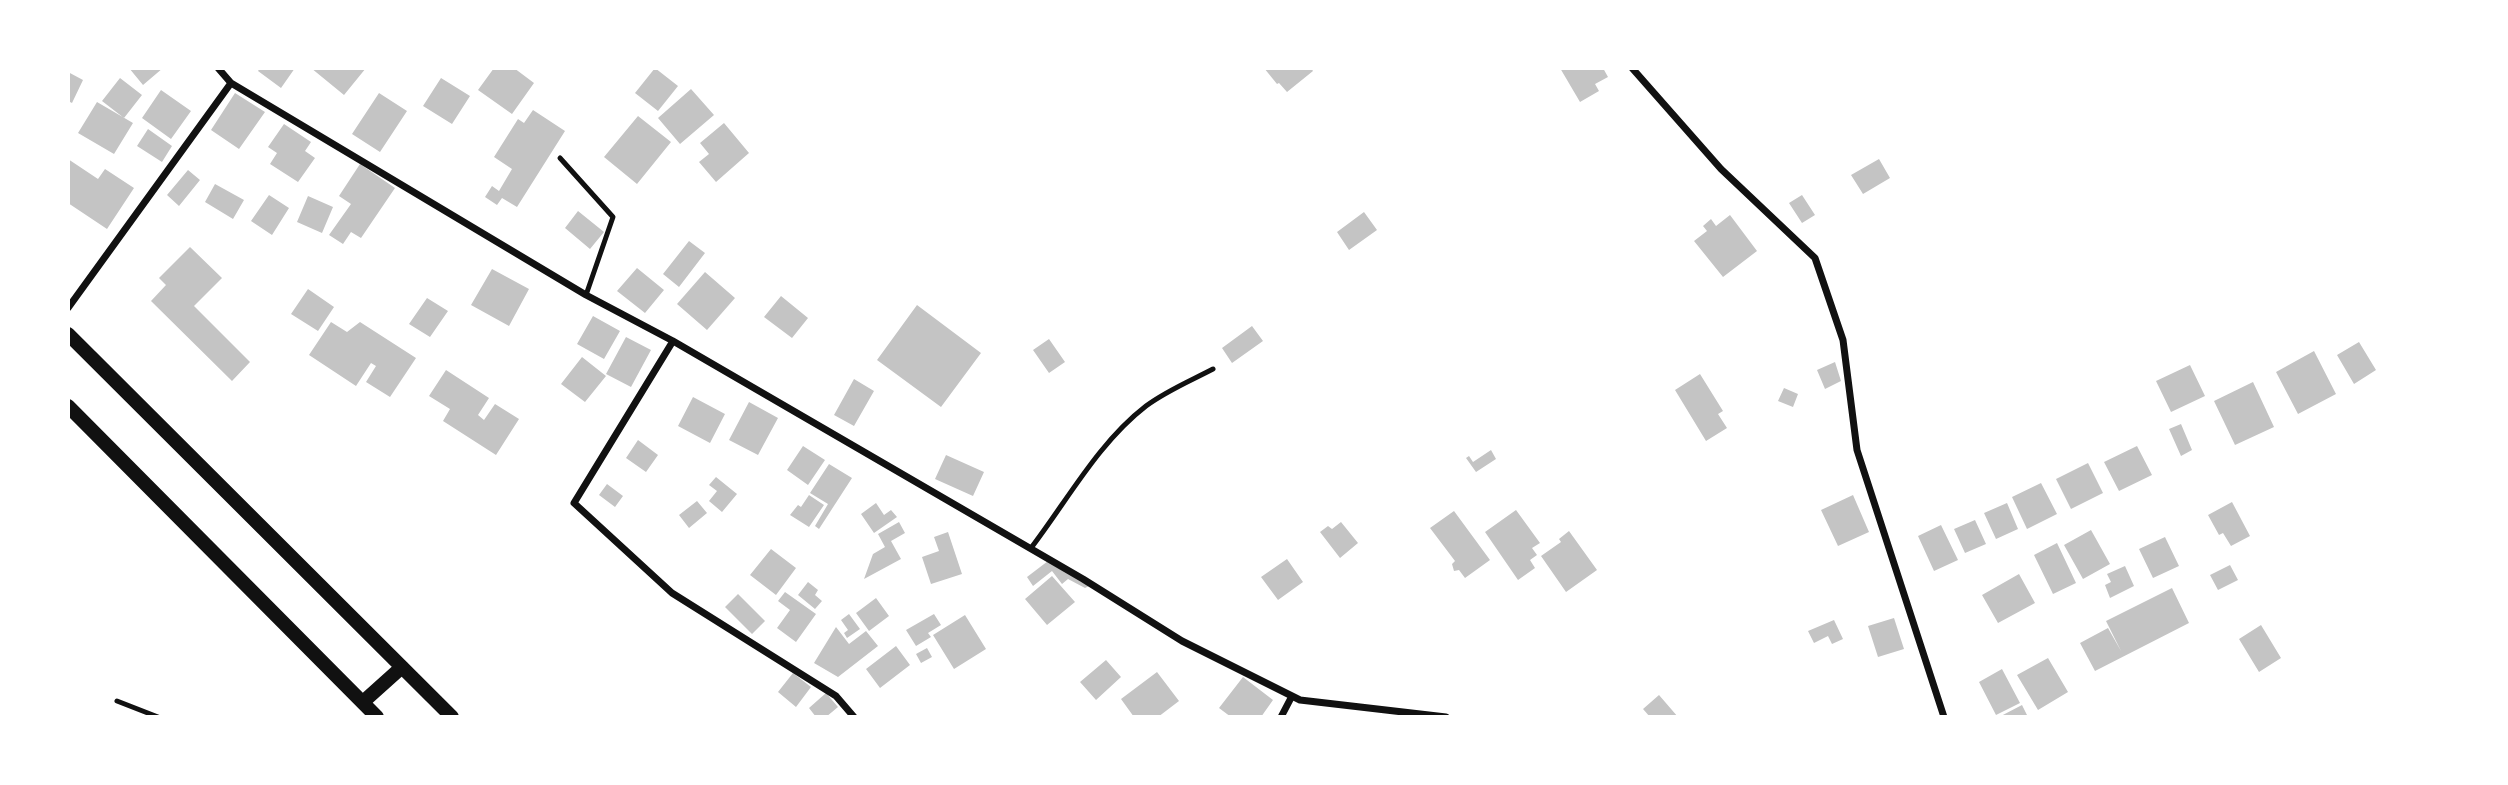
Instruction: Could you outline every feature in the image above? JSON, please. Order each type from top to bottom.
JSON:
[{"type":"main road","points":[[68,334],[452,717]]},
{"type":"main road","points":[[68,406],[377,717]]},
{"type":"main road","points":[[363,702],[402,667]]},
{"type":"street","points":[[218,68],[231,83],[586,295],[673,341],[1031,548],[1182,640],[1300,700],[1446,717]]},
{"type":"street","points":[[1632,68],[1721,169],[1815,258],[1843,340],[1857,450],[1944,717]]},
{"type":"street","points":[[68,308],[231,83]]},
{"type":"street","points":[[673,341],[574,503],[672,593],[836,696],[854,717]]},
{"type":"street","points":[[1281,717],[1292,696]]},
{"type":"lane","points":[[560,158],[613,217],[586,295]]},
{"type":"lane","points":[[1031,548],[1121,427],[1170,391],[1213,369]]},
{"type":"lane","points":[[117,701],[158,717]]},
{"type":"building","points":[[129,68],[163,68],[143,85]]},
{"type":"building","points":[[260,68],[295,68],[281,88],[258,71]]},
{"type":"building","points":[[311,68],[366,68],[344,95]]},
{"type":"building","points":[[494,68],[514,68],[534,83],[512,114],[478,90]]},
{"type":"building","points":[[655,68],[678,86],[658,111],[635,93]]},
{"type":"building","points":[[1264,68],[1311,68],[1313,71],[1287,92]]},
{"type":"building","points":[[1560,68],[1603,68],[1608,77],[1595,84],[1599,91],[1580,102]]},
{"type":"building","points":[[68,72],[83,80],[72,103],[68,101]]},
{"type":"building","points":[[120,78],[142,95],[124,118],[102,101]]},
{"type":"building","points":[[441,78],[470,96],[452,124],[423,106]]},
{"type":"building","points":[[691,89],[714,115],[680,144],[658,118]]},
{"type":"building","points":[[161,90],[191,111],[171,139],[142,118]]},
{"type":"building","points":[[235,93],[265,112],[239,149],[211,130]]},
{"type":"building","points":[[379,93],[407,111],[380,152],[352,134]]},
{"type":"building","points":[[97,102],[133,123],[114,154],[78,133]]},
{"type":"building","points":[[533,110],[565,131],[517,207],[502,198],[497,205],[485,197],[492,186],[499,191],[512,169],[494,157],[518,119],[524,123]]},
{"type":"building","points":[[638,116],[671,142],[637,184],[604,157]]},
{"type":"building","points":[[724,123],[749,153],[716,182],[699,162],[709,154],[700,143]]},
{"type":"building","points":[[284,124],[311,142],[305,151],[315,158],[298,182],[270,164],[277,153],[268,147]]},
{"type":"building","points":[[148,129],[172,146],[162,162],[137,146]]},
{"type":"building","points":[[68,159],[98,179],[105,169],[134,188],[107,229],[68,203]]},
{"type":"building","points":[[1879,159],[1890,178],[1863,194],[1851,175]]},
{"type":"building","points":[[360,164],[395,188],[361,238],[351,232],[343,244],[329,235],[351,204],[339,196]]},
{"type":"building","points":[[188,170],[200,180],[179,206],[167,195]]},
{"type":"building","points":[[215,184],[244,200],[233,219],[205,202]]},
{"type":"building","points":[[269,195],[289,208],[272,235],[251,221]]},
{"type":"building","points":[[1802,195],[1815,215],[1802,223],[1789,203]]},
{"type":"building","points":[[308,196],[333,207],[322,233],[297,222]]},
{"type":"building","points":[[578,211],[604,232],[590,249],[565,228]]},
{"type":"building","points":[[1364,212],[1377,230],[1349,250],[1337,232]]},
{"type":"building","points":[[1730,215],[1757,251],[1723,277],[1694,241],[1707,231],[1703,226],[1711,219],[1716,226]]},
{"type":"building","points":[[689,241],[705,253],[679,287],[663,274]]},
{"type":"building","points":[[190,247],[222,278],[194,306],[250,362],[232,381],[151,301],[166,285],[159,278]]},
{"type":"building","points":[[637,268],[664,290],[645,313],[617,291]]},
{"type":"building","points":[[492,269],[529,289],[509,326],[471,305]]},
{"type":"building","points":[[705,272],[735,298],[707,330],[677,304]]},
{"type":"building","points":[[308,289],[334,307],[318,331],[291,314]]},
{"type":"building","points":[[781,296],[808,318],[792,338],[764,317]]},
{"type":"building","points":[[427,298],[448,311],[430,337],[409,324]]},
{"type":"building","points":[[917,305],[981,353],[941,407],[877,360]]},
{"type":"building","points":[[593,316],[620,331],[604,359],[577,344]]},
{"type":"building","points":[[331,322],[347,332],[360,322],[416,358],[390,397],[366,382],[376,366],[371,363],[356,386],[309,355]]},
{"type":"building","points":[[1252,326],[1263,341],[1232,363],[1222,348]]},
{"type":"building","points":[[626,337],[651,350],[631,387],[606,374]]},
{"type":"building","points":[[1049,339],[1065,362],[1049,373],[1033,350]]},
{"type":"building","points":[[2359,342],[2376,370],[2354,384],[2337,355]]},
{"type":"building","points":[[2314,351],[2336,394],[2298,414],[2276,372]]},
{"type":"building","points":[[582,357],[606,376],[585,402],[561,384]]},
{"type":"building","points":[[1835,362],[1841,381],[1825,389],[1817,370]]},
{"type":"building","points":[[2190,365],[2205,396],[2171,412],[2156,381]]},
{"type":"building","points":[[446,370],[489,398],[478,415],[484,420],[495,404],[519,419],[496,455],[443,421],[450,409],[429,396]]},
{"type":"building","points":[[1700,374],[1723,411],[1718,414],[1727,428],[1706,441],[1675,390]]},
{"type":"building","points":[[854,379],[874,391],[854,426],[834,415]]},
{"type":"building","points":[[2253,382],[2274,427],[2235,445],[2214,401]]},
{"type":"building","points":[[1784,388],[1798,394],[1793,407],[1778,401]]},
{"type":"building","points":[[693,397],[725,414],[710,443],[678,426]]},
{"type":"building","points":[[749,402],[778,418],[758,455],[729,440]]},
{"type":"building","points":[[2181,424],[2192,450],[2181,456],[2169,429]]},
{"type":"building","points":[[638,440],[658,455],[646,472],[626,458]]},
{"type":"building","points":[[803,446],[825,460],[808,485],[787,470]]},
{"type":"building","points":[[2137,446],[2152,475],[2119,491],[2104,462]]},
{"type":"building","points":[[1491,450],[1496,459],[1476,472],[1466,458],[1469,456],[1473,462]]},
{"type":"building","points":[[946,455],[984,472],[973,496],[935,479]]},
{"type":"building","points":[[2088,463],[2103,493],[2071,509],[2056,479]]},
{"type":"building","points":[[829,464],[852,478],[819,529],[815,526],[828,504],[810,493]]},
{"type":"building","points":[[716,477],[737,494],[722,512],[709,501],[717,491],[709,485]]},
{"type":"building","points":[[2041,483],[2057,514],[2027,529],[2012,497]]},
{"type":"building","points":[[607,484],[623,496],[615,507],[599,495]]},
{"type":"building","points":[[809,495],[824,505],[809,527],[790,515],[798,505],[801,507]]},
{"type":"building","points":[[1853,495],[1869,532],[1838,546],[1821,510]]},
{"type":"building","points":[[697,501],[707,513],[689,528],[679,515]]},
{"type":"building","points":[[2232,502],[2250,536],[2231,546],[2223,533],[2219,535],[2208,515]]},
{"type":"building","points":[[876,503],[884,515],[891,510],[897,517],[874,533],[861,514]]},
{"type":"building","points":[[2007,503],[2018,529],[1996,539],[1984,513]]},
{"type":"building","points":[[1516,510],[1540,543],[1532,548],[1537,555],[1530,560],[1535,568],[1518,580],[1485,532]]},
{"type":"building","points":[[1454,511],[1490,560],[1465,578],[1459,570],[1454,571],[1452,564],[1455,561],[1430,528]]},
{"type":"building","points":[[1975,520],[1986,544],[1965,553],[1954,529]]},
{"type":"building","points":[[899,522],[905,533],[891,541],[901,559],[864,579],[873,554],[885,547],[878,534]]},
{"type":"building","points":[[1341,522],[1358,543],[1340,558],[1320,532],[1328,526],[1332,529]]},
{"type":"building","points":[[1941,525],[1958,560],[1934,571],[1918,536]]},
{"type":"building","points":[[2091,530],[2110,564],[2083,579],[2064,545]]},
{"type":"building","points":[[1569,531],[1597,570],[1566,592],[1541,556],[1561,542],[1559,539]]},
{"type":"building","points":[[948,532],[962,574],[931,584],[922,557],[939,551],[934,537]]},
{"type":"building","points":[[2165,537],[2179,566],[2153,578],[2139,549]]},
{"type":"building","points":[[2057,543],[2076,583],[2053,594],[2034,555]]},
{"type":"building","points":[[771,549],[796,568],[776,595],[750,575]]},
{"type":"building","points":[[1287,559],[1303,582],[1278,600],[1261,577]]},
{"type":"building","points":[[1048,561],[1089,586],[1085,588],[1068,579],[1062,584],[1052,571],[1033,586],[1027,577]]},
{"type":"building","points":[[2230,565],[2238,580],[2218,590],[2210,575]]},
{"type":"building","points":[[2125,566],[2134,586],[2110,598],[2105,585],[2111,582],[2107,574]]},
{"type":"building","points":[[2019,574],[2035,603],[1998,623],[1982,595]]},
{"type":"building","points":[[1052,576],[1075,602],[1047,625],[1025,599]]},
{"type":"building","points":[[808,582],[818,590],[815,595],[822,601],[815,609],[798,595]]},
{"type":"building","points":[[2172,588],[2189,623],[2095,671],[2080,643],[2108,628],[2121,651],[2106,621]]},
{"type":"building","points":[[785,592],[816,614],[796,642],[777,628],[790,610],[778,601]]},
{"type":"building","points":[[738,594],[765,621],[752,634],[725,607]]},
{"type":"building","points":[[876,598],[889,616],[869,631],[856,613]]},
{"type":"building","points":[[849,614],[860,629],[847,638],[844,633],[848,630],[841,620]]},
{"type":"building","points":[[934,614],[941,625],[928,633],[931,637],[916,646],[906,630]]},
{"type":"building","points":[[965,615],[986,649],[954,669],[933,635]]},
{"type":"building","points":[[1894,618],[1904,649],[1878,657],[1868,626]]},
{"type":"building","points":[[1834,620],[1843,639],[1832,644],[1828,636],[1814,643],[1808,631]]},
{"type":"building","points":[[2261,625],[2281,658],[2259,672],[2239,639]]},
{"type":"building","points":[[836,627],[849,644],[866,631],[878,646],[838,677],[814,663]]},
{"type":"building","points":[[896,646],[910,665],[880,688],[866,669]]},
{"type":"building","points":[[927,648],[932,657],[921,663],[916,654]]},
{"type":"building","points":[[2048,658],[2068,692],[2038,710],[2017,675]]},
{"type":"building","points":[[1106,660],[1121,677],[1096,700],[1080,682]]},
{"type":"building","points":[[2002,669],[2020,703],[1996,715],[1979,682]]},
{"type":"building","points":[[1157,672],[1179,701],[1158,717],[1134,717],[1121,699]]},
{"type":"building","points":[[793,673],[811,687],[796,707],[778,692]]},
{"type":"building","points":[[1243,677],[1273,700],[1261,717],[1231,717],[1219,708]]},
{"type":"building","points":[[826,693],[838,707],[826,717],[816,717],[809,708]]},
{"type":"building","points":[[1659,695],[1678,717],[1650,717],[1643,709]]},
{"type":"building","points":[[2022,705],[2028,717],[1999,717]]}]
